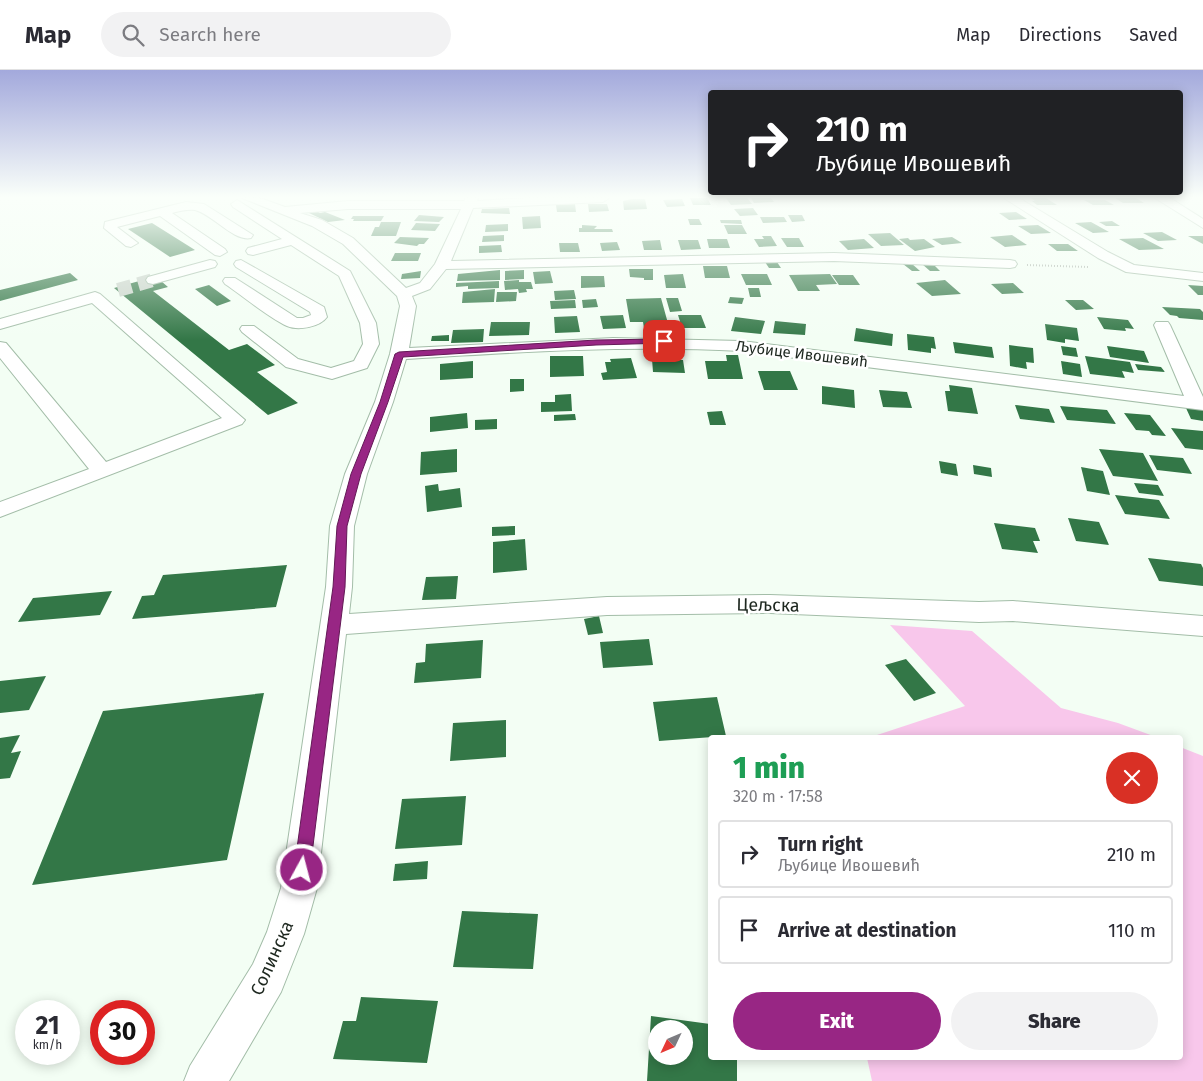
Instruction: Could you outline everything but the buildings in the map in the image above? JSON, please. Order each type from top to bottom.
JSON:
[{"type":"street","points":[[210,245],[220,252]]},
{"type":"street","points":[[230,281],[293,323],[306,323],[319,317],[318,310],[238,245]]},
{"type":"street","points":[[210,264],[208,262],[210,257],[220,252],[267,245]]},
{"type":"street","points":[[248,329],[292,363],[332,374],[361,364],[371,344],[368,323],[345,274],[301,245]]},
{"type":"street","points":[[352,245],[404,294],[424,286],[442,265],[451,245]]},
{"type":"street","points":[[1087,245],[1131,269],[1203,276]]},
{"type":"street","points":[[153,280],[210,264],[227,266],[243,250]]},
{"type":"street","points":[[442,265],[834,257],[1010,264]]},
{"type":"street","name":"Солинска","points":[[205,1081],[267,978],[285,934],[299,888],[339,587],[342,526],[356,474],[384,402],[399,354],[408,306],[404,294]]},
{"type":"street","points":[[0,324],[103,295],[235,420],[0,510]]},
{"type":"street","points":[[1162,325],[1199,403]]},
{"type":"street","name":"Љубице Ивошевић","points":[[399,354],[596,343],[701,343],[741,346],[1199,403]]},
{"type":"street","points":[[0,347],[102,471]]},
{"type":"street","name":"Цељска","points":[[334,625],[607,606],[770,604],[979,612],[1013,611],[1203,626]]},
{"type":"path","points":[[1010,264],[1131,269]]},
{"type":"shaded area","points":[[890,625],[972,631],[1061,708],[1118,723],[1151,735],[877,735],[965,706]]},
{"type":"shaded area","points":[[1183,748],[1203,756],[1203,1081],[872,1081],[867,1060],[1183,1060]]},
{"type":"tunnel","points":[[118,290],[153,280]]},
{"type":"route","points":[[302,870],[339,587],[342,526],[356,474],[384,402],[399,354],[664,341]]}]
